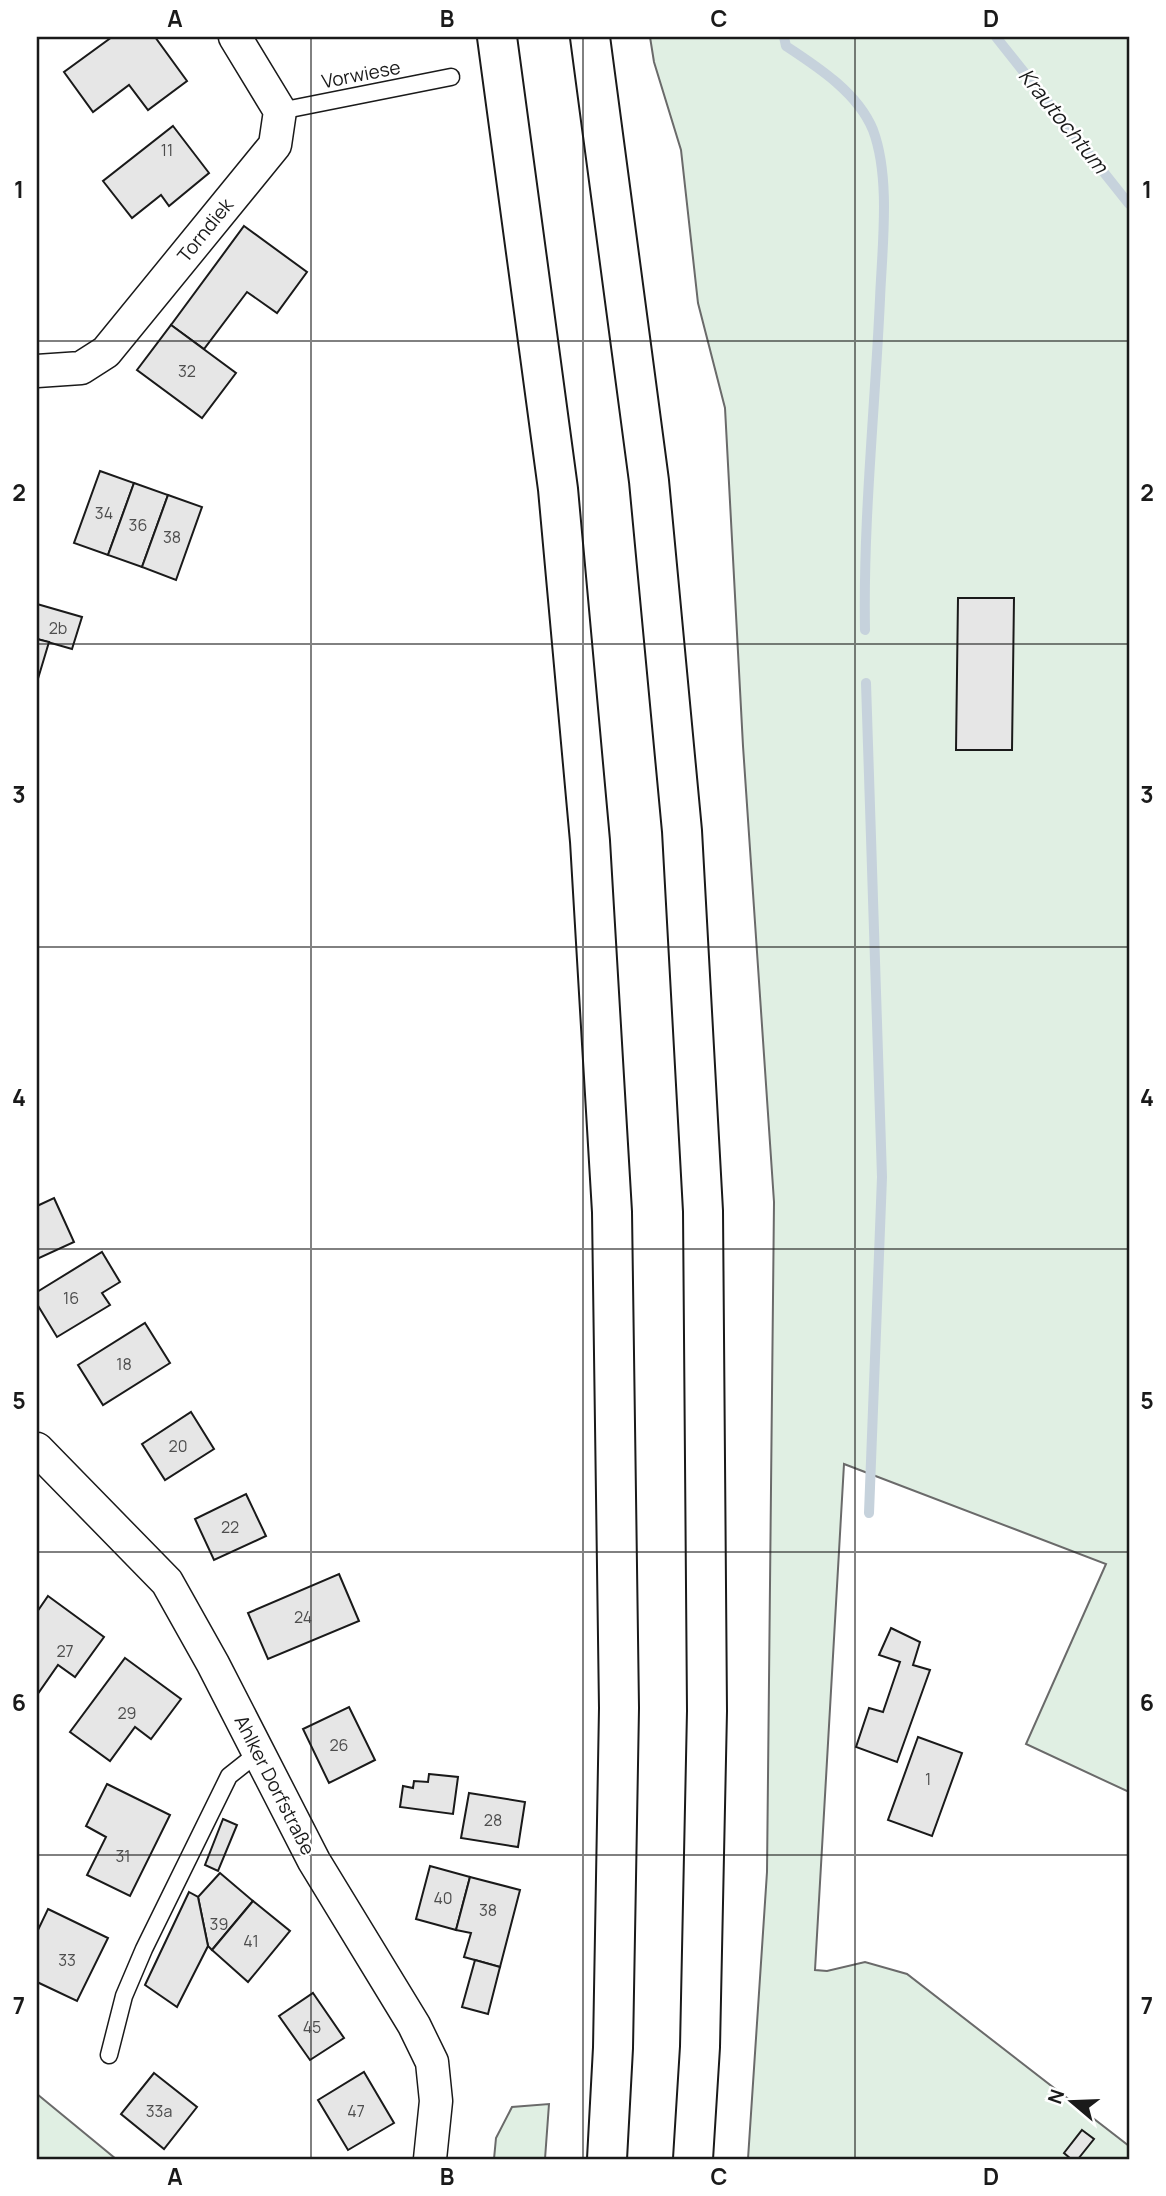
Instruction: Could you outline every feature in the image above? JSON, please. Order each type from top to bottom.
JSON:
[{"type":"highway","points":[[497,37],[558,489],[590,841],[611,1198],[619,1708],[614,2048],[607,2159]]},
{"type":"highway","points":[[590,37],[649,481],[682,831],[703,1211],[707,1711],[700,2047],[693,2159]]},
{"type":"street","points":[[235,37],[280,111]]},
{"type":"street","name":"Torndiek","points":[[37,371],[81,368],[106,352],[275,145],[280,111]]},
{"type":"street","name":"Ahlker Dorfstraße","points":[[37,1449],[167,1582],[314,1860],[414,2025],[432,2062],[436,2101],[430,2159]]},
{"type":"lane","name":"Vorwiese","points":[[280,111],[451,77]]},
{"type":"lane","points":[[109,2054],[124,1996],[144,1948],[229,1776],[258,1753]]},
{"type":"green space","points":[[650,37],[1129,37],[1129,1792],[1026,1744],[1106,1564],[844,1464],[815,1970],[827,1971],[865,1962],[907,1974],[1129,2146],[1129,2159],[748,2159],[767,1872],[774,1202],[743,746],[725,408],[698,303],[681,150],[654,62]]},
{"type":"green space","points":[[37,2094],[116,2159],[37,2159]]},
{"type":"green space","points":[[549,2104],[545,2159],[494,2159],[496,2138],[512,2107]]},
{"type":"building","points":[[112,37],[155,37],[187,81],[148,110],[129,85],[93,112],[64,72]]},
{"type":"building","points":[[173,126],[209,173],[169,206],[161,195],[132,218],[103,181]]},
{"type":"building","points":[[244,226],[307,272],[277,313],[247,292],[204,349],[171,325]]},
{"type":"building","points":[[171,325],[236,373],[202,418],[137,370]]},
{"type":"building","points":[[100,471],[134,483],[108,555],[74,543]]},
{"type":"building","points":[[134,483],[168,495],[142,567],[108,555]]},
{"type":"building","points":[[168,495],[202,507],[176,580],[142,567]]},
{"type":"building","points":[[958,598],[1014,598],[1012,750],[956,750]]},
{"type":"building","points":[[37,604],[82,617],[72,649],[37,639]]},
{"type":"building","points":[[37,639],[49,642],[37,682]]},
{"type":"building","points":[[54,1198],[74,1242],[37,1259],[37,1206]]},
{"type":"building","points":[[102,1252],[120,1282],[102,1293],[110,1305],[57,1337],[37,1304],[37,1292]]},
{"type":"building","points":[[145,1323],[170,1363],[103,1405],[78,1365]]},
{"type":"building","points":[[191,1412],[214,1449],[165,1480],[142,1444]]},
{"type":"building","points":[[246,1494],[266,1536],[214,1560],[195,1519]]},
{"type":"building","points":[[339,1574],[359,1621],[268,1659],[248,1613]]},
{"type":"building","points":[[48,1596],[104,1637],[75,1677],[58,1665],[37,1695],[37,1612]]},
{"type":"building","points":[[891,1628],[920,1642],[913,1665],[930,1670],[897,1762],[856,1747],[869,1708],[883,1712],[900,1662],[879,1655]]},
{"type":"building","points":[[125,1658],[181,1699],[151,1739],[135,1727],[110,1761],[70,1732]]},
{"type":"building","points":[[349,1707],[375,1760],[329,1783],[303,1729]]},
{"type":"building","points":[[918,1737],[962,1753],[932,1836],[888,1820]]},
{"type":"building","points":[[429,1774],[458,1777],[453,1814],[400,1807],[403,1786],[413,1788],[414,1781],[428,1782]]},
{"type":"building","points":[[107,1784],[170,1815],[130,1896],[87,1875],[106,1837],[86,1826]]},
{"type":"building","points":[[469,1793],[525,1802],[518,1847],[461,1838]]},
{"type":"building","points":[[223,1819],[237,1825],[218,1871],[205,1865]]},
{"type":"building","points":[[430,1866],[470,1877],[456,1930],[416,1919]]},
{"type":"building","points":[[220,1873],[253,1901],[212,1950],[208,1946],[198,1897]]},
{"type":"building","points":[[470,1877],[520,1890],[500,1967],[464,1957],[471,1933],[456,1930]]},
{"type":"building","points":[[189,1892],[198,1897],[208,1946],[177,2007],[145,1985]]},
{"type":"building","points":[[253,1901],[290,1931],[248,1982],[212,1950]]},
{"type":"building","points":[[48,1909],[108,1938],[77,2001],[37,1982],[37,1932]]},
{"type":"building","points":[[475,1960],[500,1967],[488,2014],[462,2007]]},
{"type":"building","points":[[313,1993],[344,2038],[310,2060],[279,2016]]},
{"type":"building","points":[[364,2072],[394,2123],[348,2150],[318,2100]]},
{"type":"building","points":[[154,2073],[197,2107],[164,2149],[121,2114]]},
{"type":"building","points":[[1082,2130],[1094,2139],[1078,2159],[1071,2159],[1064,2153]]},
{"type":"waterway","points":[[784,37],[786,46],[836,82],[858,104],[873,130],[882,169],[883,236],[868,506],[865,630]]},
{"type":"waterway","name":"Krautochtum","points":[[996,37],[1129,204]]},
{"type":"waterway","points":[[866,683],[882,1177],[869,1513]]}]
